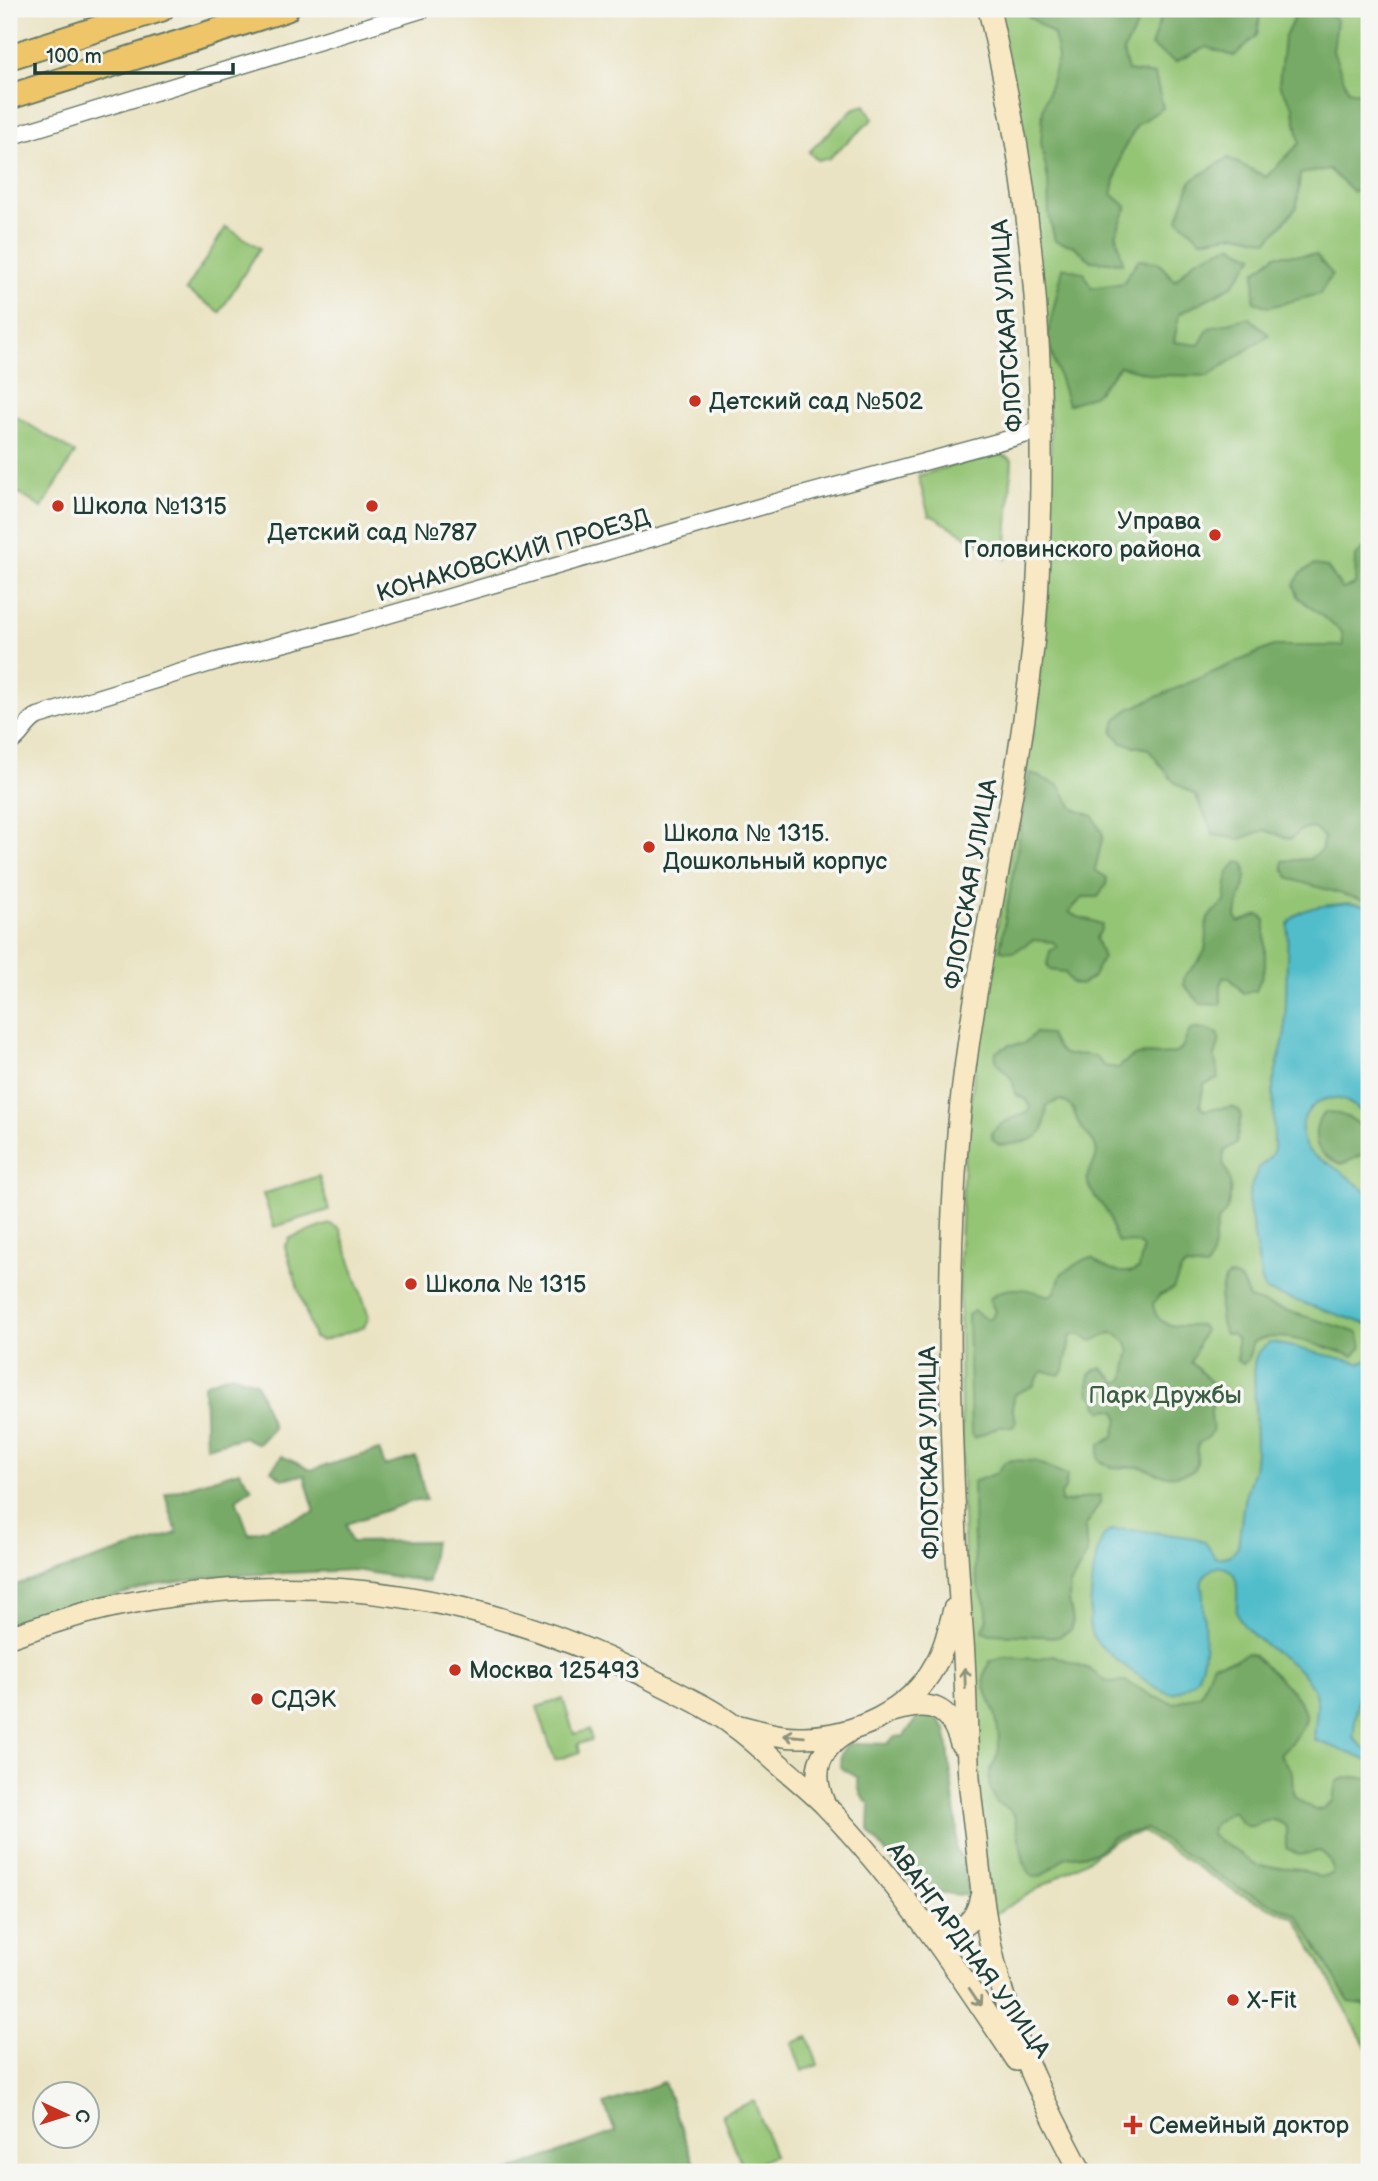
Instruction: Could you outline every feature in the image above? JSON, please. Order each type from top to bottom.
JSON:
[{"type":"main road","points":[[9,57],[161,9]]},
{"type":"main road","points":[[9,97],[286,9]]},
{"type":"street","points":[[9,137],[424,9]]},
{"type":"street","name":"ФЛОТСКАЯ УЛИЦА","points":[[989,9],[1007,92],[1028,224],[1040,361],[1042,430],[1035,619],[1018,758],[973,1012],[957,1135],[953,1205],[951,1385],[958,1594],[964,1644],[968,1771],[982,1894],[999,1981],[1039,2093],[1081,2172]]},
{"type":"street","name":"КОНАКОВСКИЙ ПРОЕЗД","points":[[9,743],[20,735],[29,721],[38,716],[216,661],[338,630],[780,501],[1042,430]]},
{"type":"street","name":"АВАНГАРДНАЯ УЛИЦА","points":[[9,1637],[116,1605],[213,1591],[319,1587],[408,1596],[496,1617],[567,1641],[622,1665],[733,1724],[771,1734],[801,1737],[829,1735],[855,1729],[891,1712],[918,1688],[935,1667],[945,1644],[958,1594]]},
{"type":"street","name":"ФЛОТСКАЯ УЛИЦА","points":[[891,1712],[926,1705],[938,1708],[949,1716],[957,1730],[968,1771]]},
{"type":"street","name":"АВАНГАРДНАЯ УЛИЦА","points":[[733,1724],[824,1804],[922,1921],[1039,2093]]},
{"type":"street","points":[[824,1804],[818,1789],[819,1763],[826,1749],[836,1739],[855,1729]]},
{"type":"street","points":[[922,1921],[937,1928],[958,1929],[975,1917],[982,1894]]},
{"type":"green space","name":"Парк Дружбы","points":[[999,9],[1369,9],[1369,2052],[1296,1919],[1236,1892],[1143,1832],[1115,1840],[1094,1856],[993,1915],[977,1804],[962,1498],[959,1261],[965,1141],[985,995],[1035,718],[1047,596],[1051,429]]},
{"type":"green space","points":[[1019,9],[1128,9],[1137,26],[1123,52],[1128,71],[1155,75],[1163,108],[1137,125],[1122,152],[1112,194],[1127,207],[1116,233],[1123,263],[1091,261],[1074,246],[1055,241],[1049,215],[1048,180],[1041,143],[1043,109],[1058,58],[1054,35]]},
{"type":"green space","points":[[1168,9],[1261,9],[1257,35],[1234,56],[1206,47],[1175,62],[1151,46],[1161,17]]},
{"type":"green space","points":[[1295,9],[1326,9],[1337,20],[1333,51],[1348,90],[1369,95],[1369,188],[1353,192],[1329,169],[1300,174],[1297,207],[1268,241],[1237,234],[1201,240],[1178,219],[1191,181],[1228,158],[1266,177],[1300,143],[1293,107],[1279,84],[1284,38],[1297,12]]},
{"type":"green space","points":[[865,105],[873,119],[828,159],[817,160],[809,152],[853,109]]},
{"type":"green space","points":[[226,227],[260,248],[220,312],[186,290]]},
{"type":"green space","points":[[1230,245],[1254,256],[1232,286],[1179,314],[1174,342],[1199,345],[1209,328],[1249,317],[1269,335],[1208,376],[1154,375],[1120,366],[1095,395],[1068,405],[1047,338],[1063,267],[1084,273],[1092,288],[1123,283],[1138,260],[1158,262],[1175,281],[1195,260]]},
{"type":"green space","points":[[1276,255],[1316,255],[1332,274],[1320,294],[1269,307],[1254,302],[1255,272]]},
{"type":"green space","points":[[9,412],[75,453],[42,508],[9,487]]},
{"type":"green space","points":[[997,452],[1012,460],[1006,559],[929,516],[918,476]]},
{"type":"green space","points":[[1369,544],[1369,902],[1290,879],[1283,868],[1283,861],[1309,859],[1321,851],[1324,837],[1313,828],[1301,830],[1291,839],[1264,830],[1241,839],[1214,835],[1196,796],[1173,781],[1148,749],[1122,743],[1113,732],[1116,719],[1129,709],[1273,646],[1343,646],[1342,632],[1299,598],[1294,585],[1301,573],[1314,565],[1327,567],[1342,589],[1355,585],[1356,556]]},
{"type":"green space","points":[[1030,773],[1059,785],[1074,809],[1093,816],[1103,835],[1095,870],[1107,878],[1106,885],[1098,897],[1083,897],[1069,912],[1102,925],[1096,938],[1103,958],[1092,978],[1080,985],[1072,983],[1064,972],[1050,970],[1047,964],[1050,951],[1057,947],[1053,942],[1033,940],[1014,952],[1000,950]]},
{"type":"green space","points":[[1237,862],[1244,863],[1246,877],[1236,917],[1239,922],[1259,915],[1265,920],[1265,967],[1256,991],[1243,993],[1229,977],[1223,977],[1221,1005],[1201,1004],[1184,985],[1184,977],[1205,950],[1207,920],[1225,902],[1228,873]]},
{"type":"green space","points":[[1192,1029],[1206,1029],[1219,1037],[1215,1057],[1218,1079],[1204,1084],[1200,1105],[1204,1110],[1232,1107],[1239,1110],[1241,1117],[1236,1143],[1225,1151],[1223,1163],[1230,1180],[1229,1199],[1226,1211],[1218,1223],[1209,1263],[1206,1268],[1186,1266],[1181,1270],[1173,1289],[1160,1295],[1153,1304],[1159,1319],[1164,1323],[1177,1326],[1201,1325],[1204,1330],[1191,1362],[1217,1388],[1211,1410],[1212,1432],[1199,1443],[1196,1467],[1187,1473],[1161,1475],[1140,1467],[1112,1467],[1098,1458],[1100,1444],[1113,1438],[1119,1418],[1116,1411],[1103,1411],[1098,1406],[1096,1399],[1090,1395],[1089,1377],[1093,1371],[1102,1368],[1118,1383],[1124,1379],[1130,1350],[1117,1334],[1110,1333],[1092,1341],[1078,1334],[1071,1335],[1064,1371],[1059,1375],[1045,1371],[1033,1386],[1015,1394],[1012,1408],[1016,1421],[1013,1427],[999,1427],[974,1438],[971,1432],[968,1315],[974,1311],[986,1319],[992,1318],[995,1311],[989,1299],[1010,1289],[1034,1291],[1049,1296],[1055,1292],[1062,1273],[1085,1259],[1092,1258],[1121,1272],[1139,1269],[1143,1248],[1138,1243],[1118,1242],[1109,1216],[1091,1192],[1088,1176],[1097,1152],[1095,1145],[1079,1125],[1073,1109],[1066,1103],[1060,1100],[1047,1105],[1044,1126],[1036,1137],[1024,1142],[999,1145],[993,1140],[991,1133],[999,1125],[1027,1113],[1030,1107],[1027,1100],[1015,1094],[1013,1082],[999,1065],[996,1052],[1009,1045],[1023,1044],[1035,1033],[1049,1034],[1064,1054],[1095,1056],[1104,1066],[1118,1068],[1137,1055],[1167,1055],[1177,1052]]},
{"type":"green space","points":[[1326,1112],[1343,1115],[1364,1130],[1367,1145],[1364,1154],[1340,1164],[1321,1152],[1316,1131]]},
{"type":"green space","points":[[319,1176],[329,1210],[274,1227],[263,1194]]},
{"type":"green space","points":[[330,1224],[340,1229],[369,1317],[364,1327],[322,1341],[314,1338],[285,1247],[290,1238]]},
{"type":"green space","points":[[1228,1276],[1240,1280],[1249,1299],[1359,1333],[1362,1347],[1354,1356],[1289,1338],[1264,1338],[1253,1342],[1248,1360],[1243,1364],[1237,1361],[1237,1339],[1231,1334],[1225,1334],[1220,1313],[1220,1296]]},
{"type":"green space","points":[[231,1374],[256,1382],[273,1428],[258,1444],[244,1437],[206,1447],[204,1384]]},
{"type":"green space","points":[[379,1450],[385,1466],[416,1457],[426,1500],[410,1502],[346,1524],[351,1542],[434,1541],[428,1582],[354,1570],[219,1576],[150,1586],[9,1626],[9,1587],[177,1533],[165,1494],[239,1471],[252,1488],[236,1499],[249,1534],[315,1512],[304,1475],[282,1479],[271,1470],[282,1456],[311,1470]]},
{"type":"green space","points":[[1035,1461],[1067,1475],[1061,1502],[1101,1495],[1100,1503],[1085,1527],[1087,1554],[1070,1585],[1069,1600],[1073,1622],[1070,1630],[1058,1637],[990,1634],[983,1631],[987,1608],[975,1568],[973,1482],[997,1473],[1005,1462]]},
{"type":"green space","points":[[1246,1653],[1253,1655],[1285,1684],[1300,1702],[1305,1718],[1302,1728],[1280,1755],[1292,1772],[1293,1793],[1297,1799],[1315,1810],[1322,1809],[1333,1801],[1336,1782],[1348,1777],[1369,1779],[1369,1852],[1361,1865],[1369,1887],[1369,2010],[1363,2004],[1349,2002],[1298,1916],[1238,1888],[1146,1829],[1113,1837],[1095,1853],[1066,1857],[1043,1875],[1030,1875],[1024,1862],[1014,1814],[997,1803],[989,1785],[999,1746],[996,1717],[984,1680],[990,1661],[1003,1657],[1037,1659],[1053,1655],[1089,1669],[1106,1681],[1126,1681],[1154,1697],[1174,1703],[1201,1694],[1213,1663],[1234,1660]],"holes":[[[1233,1811],[1247,1826],[1266,1820],[1278,1821],[1286,1826],[1286,1848],[1299,1855],[1319,1851],[1331,1863],[1332,1874],[1319,1877],[1300,1869],[1258,1866],[1211,1835],[1218,1820]]]},
{"type":"green space","points":[[563,1699],[574,1734],[589,1730],[592,1740],[578,1744],[580,1752],[555,1760],[537,1707]]},
{"type":"green space","points":[[923,1714],[933,1716],[946,1729],[957,1831],[956,1850],[962,1858],[969,1896],[930,1891],[905,1877],[869,1831],[870,1804],[860,1793],[858,1778],[840,1767],[841,1754],[846,1745],[887,1744],[895,1737],[904,1736]]},
{"type":"green space","points":[[808,2037],[818,2065],[802,2071],[792,2043]]},
{"type":"green space","points":[[664,2082],[694,2163],[669,2172],[506,2172],[615,2132],[604,2104]]},
{"type":"green space","points":[[754,2101],[774,2156],[743,2168],[722,2114]]},
{"type":"water","points":[[1350,903],[1369,906],[1369,1119],[1350,1103],[1332,1098],[1314,1105],[1303,1121],[1302,1131],[1303,1141],[1310,1152],[1346,1175],[1369,1195],[1369,1325],[1266,1291],[1262,1282],[1248,1201],[1255,1175],[1274,1149],[1273,1083],[1285,1034],[1288,924],[1307,910]]},
{"type":"water","points":[[1269,1343],[1360,1363],[1369,1359],[1369,1612],[1353,1738],[1369,1752],[1369,1761],[1315,1740],[1317,1703],[1314,1691],[1299,1670],[1258,1639],[1242,1623],[1237,1613],[1236,1580],[1229,1570],[1222,1567],[1213,1568],[1202,1581],[1203,1659],[1196,1679],[1178,1691],[1164,1691],[1143,1679],[1107,1652],[1090,1631],[1096,1558],[1104,1536],[1110,1531],[1138,1530],[1196,1538],[1205,1542],[1215,1557],[1228,1556],[1238,1547],[1244,1500],[1254,1469],[1256,1452],[1254,1363],[1258,1352]]},
{"type":"place","name":"Детский сад №502","points":[[695,401]]},
{"type":"place","name":"Школа №1315","points":[[58,506]]},
{"type":"place","name":"Детский сад №787","points":[[372,506]]},
{"type":"place","name":"Управа Головинского района","points":[[1215,535]]},
{"type":"place","name":"Школа № 1315. Дошкольный корпус","points":[[649,847]]},
{"type":"place","name":"Школа № 1315","points":[[411,1284]]},
{"type":"place","name":"Москва 125493","points":[[455,1670]]},
{"type":"place","name":"СДЭК","points":[[257,1699]]},
{"type":"place","name":"X-Fit","points":[[1233,2000]]},
{"type":"place","name":"Семейный доктор","points":[[1133,2125]]}]
